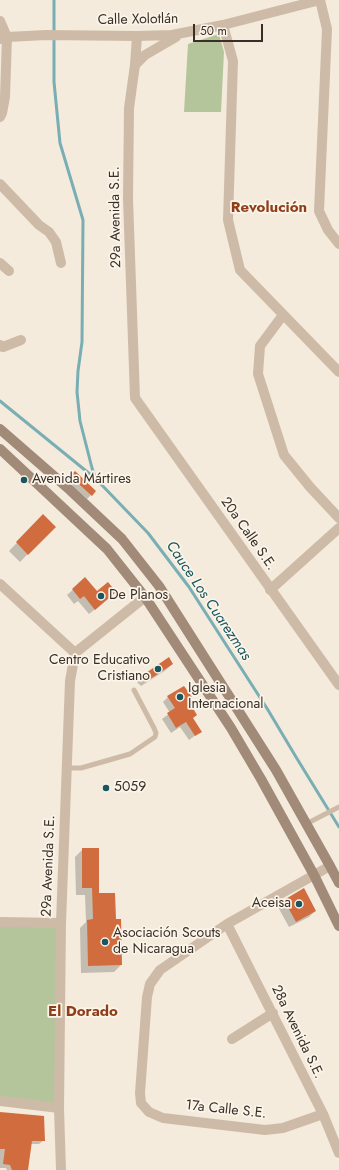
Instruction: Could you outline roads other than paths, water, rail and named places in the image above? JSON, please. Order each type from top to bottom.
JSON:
[{"type":"main road","points":[[0,429],[70,490],[122,539],[159,586],[276,770],[339,883]]},
{"type":"main road","points":[[0,449],[107,549],[145,598],[231,728],[314,875],[339,926]]},
{"type":"main road","points":[[261,779],[276,770]]},
{"type":"street","name":"Calle Xolotlán","points":[[4,38],[68,34],[137,36],[172,35],[223,25],[315,1]]},
{"type":"street","points":[[315,1],[327,29],[319,211],[328,230],[339,244]]},
{"type":"street","points":[[0,21],[4,38],[5,98],[0,117]]},
{"type":"street","points":[[223,25],[233,61],[228,220],[240,270],[339,372]]},
{"type":"street","points":[[135,65],[145,55],[182,33]]},
{"type":"street","name":"29a Avenida S.E.","points":[[135,398],[128,198],[128,108],[135,65],[137,36]]},
{"type":"street","points":[[0,184],[39,225],[49,232],[56,242],[61,263]]},
{"type":"street","points":[[0,263],[9,271]]},
{"type":"street","points":[[284,315],[260,346],[258,374],[284,455],[310,487],[339,518]]},
{"type":"street","points":[[0,345],[3,347],[21,340]]},
{"type":"street","name":"20a Calle S.E.","points":[[135,398],[270,590],[339,685]]},
{"type":"street","points":[[270,590],[339,528]]},
{"type":"street","points":[[0,584],[75,653],[145,598]]},
{"type":"street","name":"29a Avenida S.E.","points":[[61,1170],[59,1108],[61,923],[70,681],[75,653]]},
{"type":"street","points":[[227,924],[330,866]]},
{"type":"street","points":[[0,922],[61,923]]},
{"type":"street","name":"28a Avenida S.E.","points":[[227,924],[323,1114],[339,1153]]},
{"type":"street","name":"17a Calle S.E.","points":[[227,924],[160,970],[150,984],[147,997],[140,1093],[141,1103],[150,1112],[164,1118],[265,1130],[283,1128],[323,1114]]},
{"type":"street","points":[[232,1039],[273,1013]]},
{"type":"street","points":[[0,1101],[59,1108]]},
{"type":"lane","points":[[67,768],[81,768],[130,754],[155,737],[156,733],[154,728],[134,690]]},
{"type":"lane","points":[[306,824],[337,808]]},
{"type":"waterway","points":[[54,0],[54,82],[60,143],[83,220],[82,342],[77,392],[80,421],[95,477]]},
{"type":"waterway","name":"Cauce Los Cuarezmas","points":[[0,401],[96,479],[148,533],[189,587],[268,710],[339,827]]},
{"type":"place","name":"Avenida Mártires","points":[[24,480]]},
{"type":"place","name":"De Planos","points":[[101,596]]},
{"type":"place","name":"Centro Educativo Cristiano","points":[[158,669]]},
{"type":"place","name":"Iglesia Internacional","points":[[180,697]]},
{"type":"place","name":"5059","points":[[106,788]]},
{"type":"place","name":"Aceisa","points":[[299,904]]},
{"type":"place","name":"Asociación Scouts de Nicaragua","points":[[105,942]]},
{"type":"district","name":"Revolución","points":[[269,208]]},
{"type":"district","name":"El Dorado","points":[[83,1012]]}]
